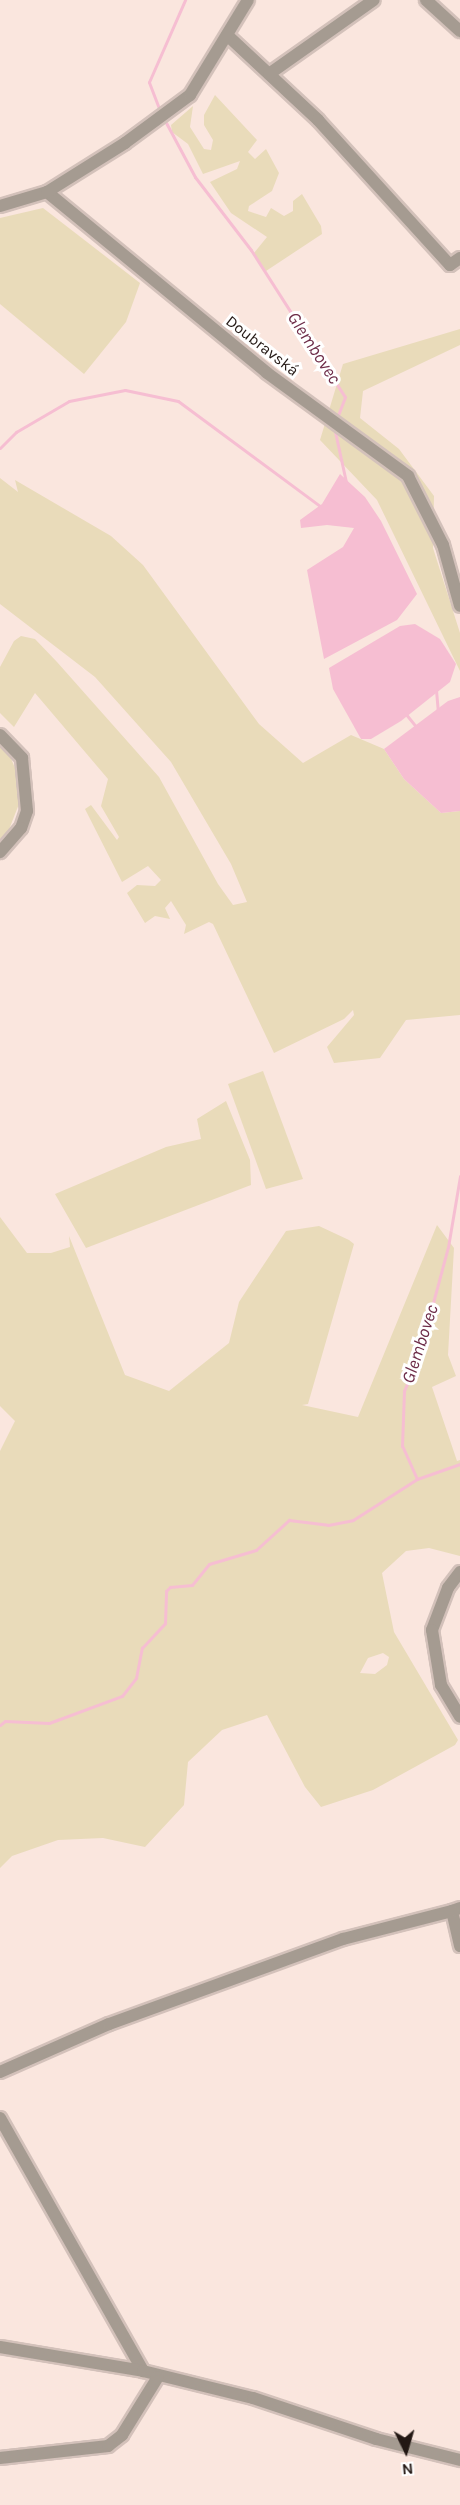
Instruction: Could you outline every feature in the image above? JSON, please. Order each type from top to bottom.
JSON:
[{"type":"street","points":[[0,206],[47,192],[125,143],[190,95],[248,0]]},
{"type":"street","points":[[269,74],[374,0]]},
{"type":"street","points":[[426,0],[460,30]]},
{"type":"street","points":[[227,35],[318,120],[450,265],[460,258]]},
{"type":"street","name":"Doubravská","points":[[47,192],[267,373],[408,476],[443,545],[460,606]]},
{"type":"street","points":[[0,735],[22,758],[27,811],[21,828],[0,852]]},
{"type":"street","points":[[460,1572],[448,1588],[432,1630],[441,1684],[460,1717]]},
{"type":"street","points":[[0,2072],[109,2024],[332,1942],[456,1909],[460,1946]]},
{"type":"street","points":[[0,2118],[143,2371]]},
{"type":"street","points":[[0,2347],[143,2371],[158,2377],[253,2398],[376,2439],[460,2460]]},
{"type":"street","points":[[0,2458],[108,2446],[122,2435],[158,2377]]},
{"type":"shaded area","points":[[215,95],[257,140],[248,152],[255,159],[266,149],[279,173],[272,191],[249,206],[248,211],[266,217],[271,208],[284,216],[293,211],[293,201],[302,194],[321,226],[322,234],[266,271],[254,253],[267,237],[231,213],[210,182],[237,169],[240,161],[203,174],[188,144],[172,132],[171,125],[193,106],[190,127],[204,149],[211,150],[213,140],[204,125],[204,115]]},
{"type":"shaded area","points":[[43,208],[140,283],[126,322],[84,374],[0,304],[0,218]]},
{"type":"shaded area","points":[[460,329],[460,345],[363,391],[360,418],[399,449],[434,496],[433,548],[460,633],[460,671],[377,500],[320,440],[343,364]]},
{"type":"shaded area","points":[[340,474],[365,497],[381,521],[417,594],[397,620],[324,659],[307,570],[343,547],[354,528],[327,525],[301,528],[300,520],[322,504]]},
{"type":"shaded area","points":[[0,478],[18,492],[15,480],[111,536],[143,565],[259,724],[303,763],[351,735],[384,749],[404,779],[441,813],[460,811],[460,1015],[406,1020],[380,1058],[334,1063],[327,1047],[354,1015],[353,1010],[344,1019],[274,1053],[213,924],[209,922],[184,934],[186,925],[171,901],[165,908],[170,919],[155,916],[145,923],[127,893],[137,885],[155,886],[161,880],[148,866],[122,882],[85,809],[91,805],[117,840],[119,837],[101,806],[108,779],[35,693],[14,727],[0,713],[0,667],[14,641],[21,636],[35,639],[159,777],[218,884],[233,905],[247,902],[231,864],[171,762],[95,677],[0,604]]},
{"type":"shaded area","points":[[415,624],[440,639],[456,664],[450,682],[401,721],[371,739],[361,739],[333,689],[329,668],[400,626]]},
{"type":"shaded area","points":[[460,697],[460,811],[441,813],[404,779],[384,749],[448,701]]},
{"type":"shaded area","points":[[0,747],[10,756],[17,773],[19,804],[8,832],[0,839]]},
{"type":"shaded area","points":[[263,1071],[303,1179],[266,1189],[228,1084]]},
{"type":"shaded area","points":[[226,1101],[250,1160],[251,1185],[86,1248],[55,1194],[166,1147],[201,1139],[197,1119]]},
{"type":"shaded area","points":[[0,1217],[27,1253],[51,1253],[70,1247],[69,1236],[125,1375],[169,1391],[229,1343],[239,1302],[286,1231],[319,1226],[349,1240],[354,1244],[308,1404],[302,1405],[358,1417],[437,1225],[454,1248],[448,1355],[456,1376],[432,1387],[457,1461],[460,1460],[460,1556],[429,1548],[406,1551],[382,1573],[394,1632],[458,1740],[455,1745],[373,1790],[321,1807],[305,1787],[267,1715],[222,1730],[188,1762],[184,1805],[145,1847],[103,1838],[58,1840],[12,1856],[0,1868],[0,1451],[15,1421],[0,1406]],"holes":[[[383,1653],[389,1657],[387,1665],[375,1674],[360,1673],[368,1658]]]},
{"type":"waterway","name":"Glembovec","points":[[160,111],[149,82],[185,0]]},
{"type":"waterway","name":"Glembovec","points":[[163,117],[195,177],[251,250],[345,397],[336,421]]},
{"type":"waterway","points":[[0,448],[16,432],[69,401],[125,390],[178,401],[321,507]]},
{"type":"waterway","name":"Glembovec","points":[[334,427],[346,482]]},
{"type":"waterway","name":"Glembovec","points":[[436,690],[438,713]]},
{"type":"waterway","points":[[405,713],[418,729]]},
{"type":"waterway","name":"Glembovec","points":[[0,1725],[5,1721],[49,1723],[122,1696],[136,1678],[142,1648],[165,1623],[166,1591],[170,1587],[192,1585],[209,1564],[256,1550],[289,1520],[328,1525],[353,1520],[417,1479],[402,1446],[404,1391],[419,1355],[448,1247],[460,1176]]},
{"type":"waterway","points":[[417,1479],[460,1464]]}]
